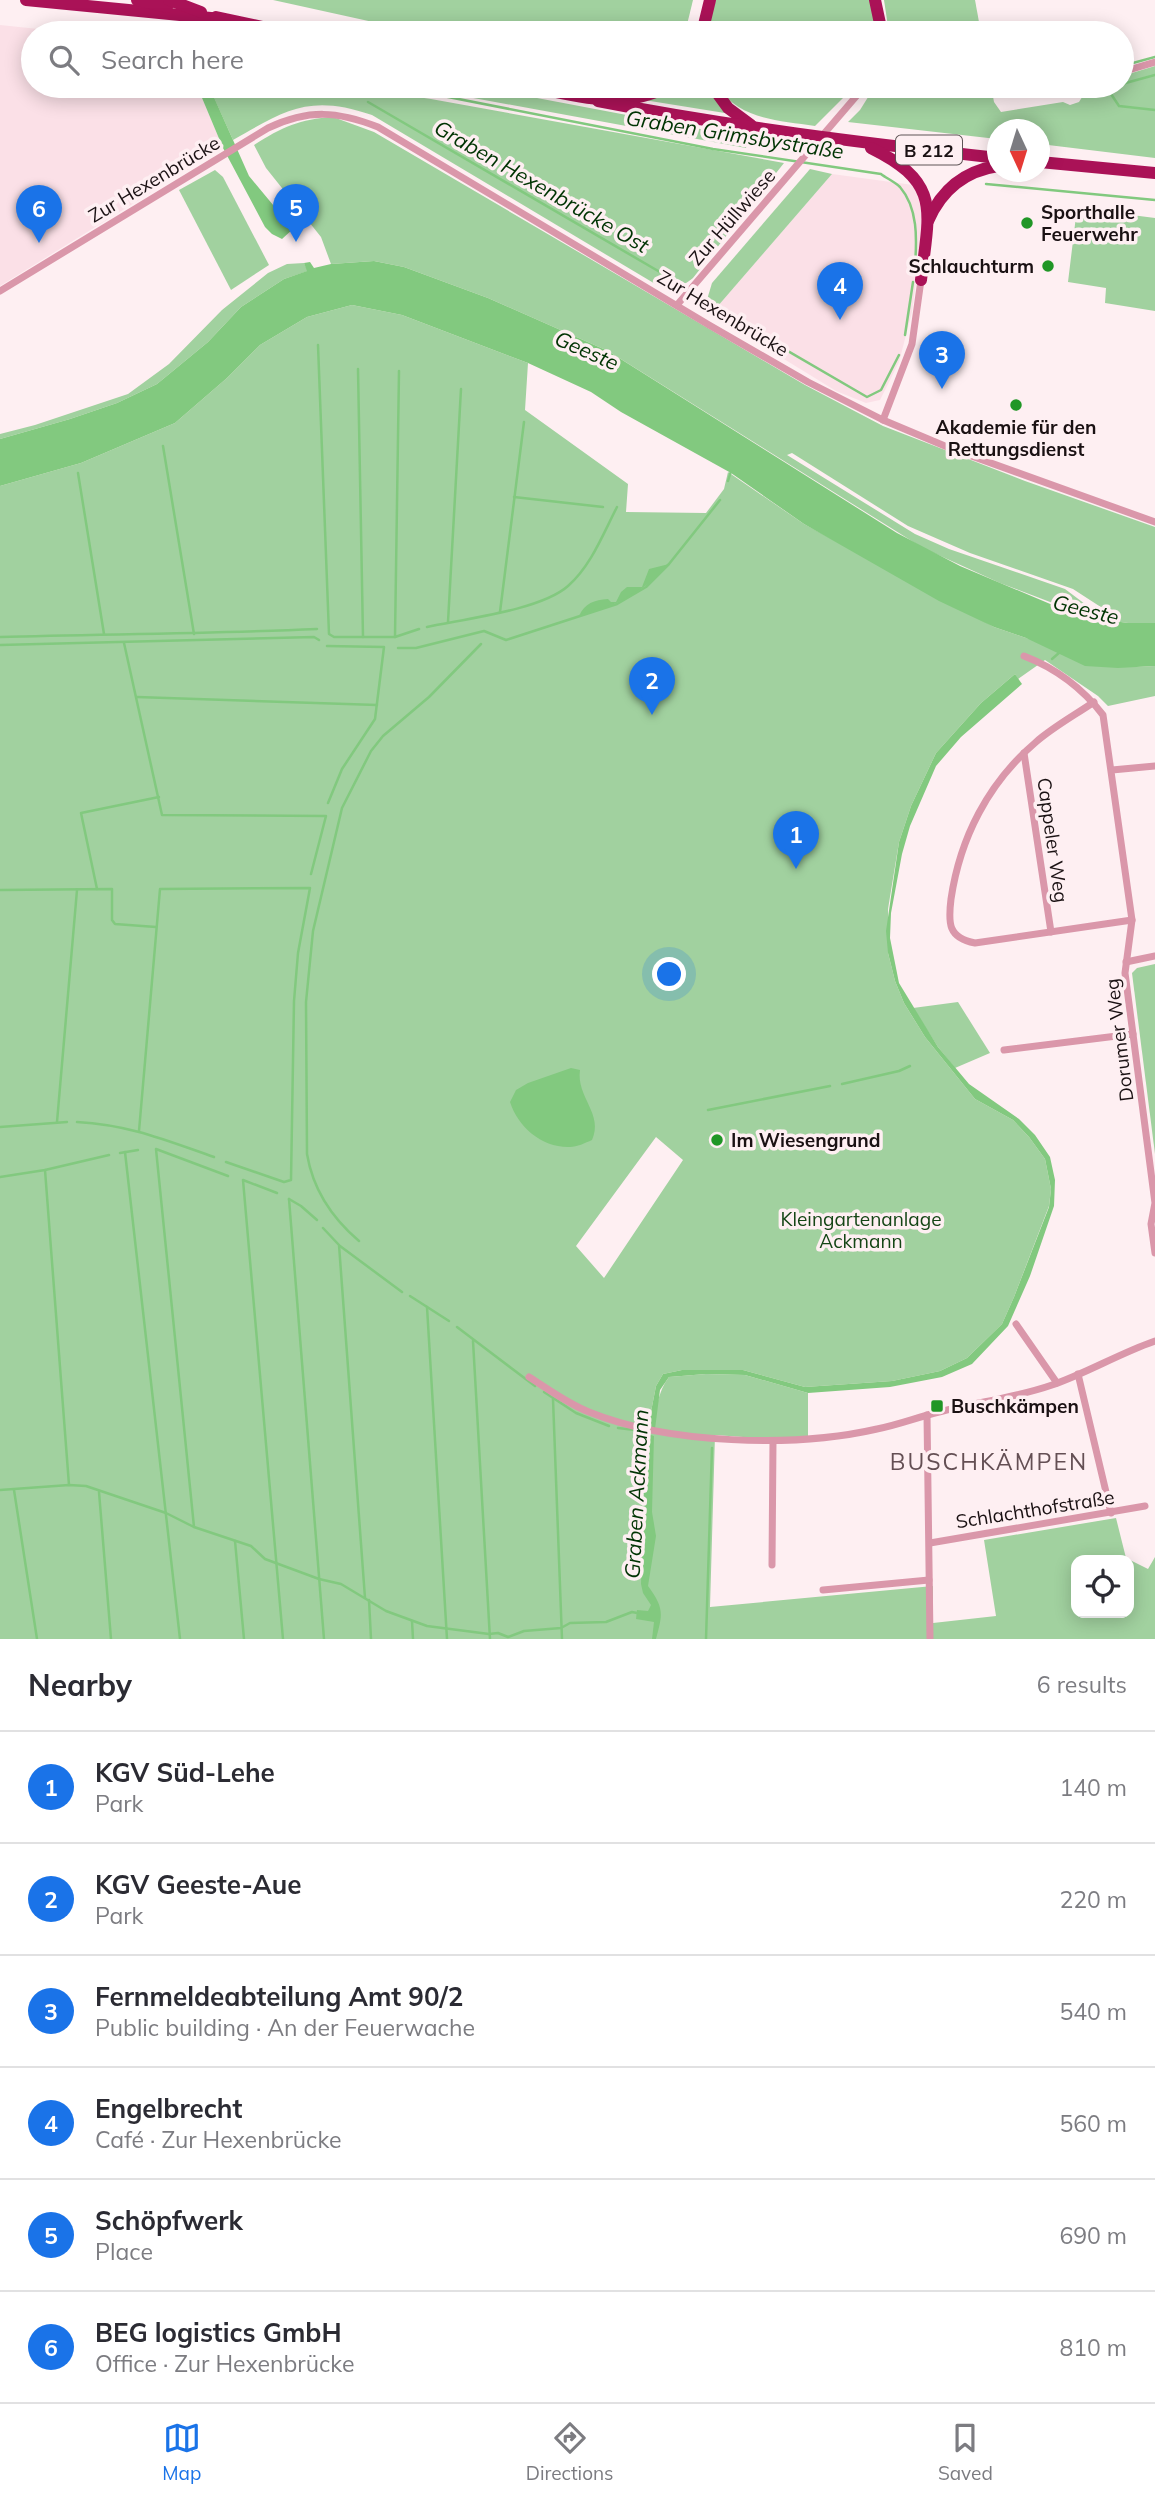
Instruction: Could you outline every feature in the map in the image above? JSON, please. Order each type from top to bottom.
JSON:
[{"type":"highway","points":[[26,0],[189,11],[231,21]]},
{"type":"highway","points":[[137,0],[154,8]]},
{"type":"highway","points":[[169,0],[189,11]]},
{"type":"highway","points":[[705,21],[710,0]]},
{"type":"highway","points":[[875,0],[879,21]]},
{"type":"highway","name":"B 212","points":[[584,98],[702,121],[987,157]]},
{"type":"highway","points":[[598,101],[624,98]]},
{"type":"highway","points":[[721,98],[728,108],[749,124],[761,129]]},
{"type":"highway","points":[[861,143],[894,159],[910,173],[922,190],[928,222],[921,280]]},
{"type":"highway","points":[[1050,163],[1155,173]]},
{"type":"highway","points":[[928,222],[938,202],[952,186],[970,174],[987,169]]},
{"type":"street","points":[[1134,68],[1155,62]]},
{"type":"street","name":"Zur Hüllwiese","points":[[677,305],[856,98]]},
{"type":"street","name":"Zur Hexenbrücke","points":[[0,290],[276,124],[303,115],[338,115],[358,119],[378,127],[797,375],[883,420],[952,449],[1155,522]]},
{"type":"street","points":[[883,420],[912,344],[921,280]]},
{"type":"street","points":[[1024,656],[1045,664],[1094,702],[1024,752],[992,790],[972,824],[956,870],[949,914],[955,934],[964,941],[975,943],[1132,920]]},
{"type":"street","name":"Dorumer Weg","points":[[1094,702],[1103,715],[1132,920],[1125,973],[1155,1203],[1151,1224],[1155,1253]]},
{"type":"street","name":"Cappeler Weg","points":[[1024,752],[1051,932]]},
{"type":"street","points":[[1111,770],[1155,766]]},
{"type":"street","points":[[1126,962],[1155,956]]},
{"type":"street","points":[[1004,1050],[1133,1034]]},
{"type":"street","points":[[1016,1324],[1057,1383]]},
{"type":"street","points":[[529,1377],[586,1411],[619,1423],[684,1434],[773,1441],[835,1437],[1027,1394],[1155,1341]]},
{"type":"street","points":[[1078,1374],[1111,1513]]},
{"type":"street","points":[[927,1415],[930,1639]]},
{"type":"street","points":[[772,1565],[773,1441]]},
{"type":"street","name":"Schlachthofstraße","points":[[930,1543],[1145,1506]]},
{"type":"street","points":[[823,1590],[929,1580]]},
{"type":"shaded area","points":[[0,25],[21,27],[21,98],[202,98],[223,148],[0,286]]},
{"type":"shaded area","points":[[832,174],[913,185],[923,208],[912,312],[899,362],[880,400],[866,403],[836,391],[711,314]]},
{"type":"green space","points":[[273,0],[693,0],[688,21],[368,21]]},
{"type":"green space","points":[[716,0],[870,0],[875,21],[711,21]]},
{"type":"green space","points":[[884,0],[975,0],[979,21],[887,21]]},
{"type":"green space","points":[[1155,66],[1155,158],[1050,145],[1050,119],[987,119],[987,138],[848,122],[868,98],[993,98],[1001,112],[1063,102],[1070,105],[1079,102],[1082,98],[1134,98],[1134,72]]},
{"type":"green space","points":[[214,98],[424,98],[784,163],[693,278],[680,286],[667,287],[657,285],[372,115],[332,106],[300,108],[269,120],[233,140]]},
{"type":"green space","points":[[473,98],[537,98],[748,138],[746,148]]},
{"type":"green space","points":[[718,98],[731,114],[644,100]]},
{"type":"green space","points":[[728,98],[843,98],[815,126],[774,120],[737,106]]},
{"type":"green space","points":[[333,117],[374,132],[805,385],[883,426],[1025,481],[1155,527],[1155,623],[1128,623],[1092,618],[1000,583],[923,548],[608,351],[488,298],[404,267],[374,261],[331,264],[321,237],[266,168],[254,145],[292,125]],"holes":[[[792,453],[908,526],[970,553],[1073,589],[1110,613],[1093,610],[1065,589],[949,549],[915,534],[787,455]]]},
{"type":"green space","points":[[810,169],[832,174],[711,314],[706,303],[712,283]]},
{"type":"green space","points":[[215,170],[223,177],[269,265],[231,290],[179,190]]},
{"type":"green space","points":[[1077,208],[1155,218],[1155,311],[1105,303],[1106,288],[1068,282]]},
{"type":"green space","points":[[304,263],[308,271],[284,279],[241,307],[208,342],[157,384],[117,403],[0,439],[0,434],[128,394],[169,364],[222,310],[268,273],[287,264]]},
{"type":"green space","name":"Kleingartenanlage Ackmann","points":[[352,305],[402,315],[528,363],[525,410],[628,484],[626,512],[706,513],[724,489],[728,472],[804,524],[994,627],[1135,667],[1155,666],[1155,696],[1108,706],[1098,696],[1045,660],[1018,679],[1015,674],[981,703],[936,753],[911,806],[899,842],[888,909],[888,953],[904,1003],[925,1037],[975,1099],[1013,1120],[1045,1159],[1051,1189],[1049,1206],[1002,1324],[967,1358],[940,1371],[892,1381],[805,1387],[743,1370],[682,1370],[663,1374],[656,1386],[648,1427],[669,1377],[745,1375],[808,1393],[808,1438],[773,1439],[715,1435],[710,1607],[933,1586],[933,1623],[996,1616],[984,1540],[1116,1518],[1125,1555],[1071,1555],[1071,1618],[1134,1618],[1134,1562],[1148,1569],[1155,1557],[1155,1639],[0,1639],[0,486],[81,463],[175,423],[260,345],[307,317]],"holes":[[[656,1137],[683,1160],[604,1278],[576,1246]]]},
{"type":"green space","points":[[1155,964],[1155,1154],[1132,973],[1137,968]]},
{"type":"green space","points":[[958,1002],[990,1053],[955,1068],[913,1008]]},
{"type":"water","points":[[202,98],[214,98],[249,176],[293,229],[282,239],[265,227],[223,148]]},
{"type":"water","name":"Geeste","points":[[374,261],[404,267],[488,298],[608,351],[897,533],[960,566],[1055,606],[1092,618],[1128,623],[1155,623],[1155,666],[1085,666],[1026,638],[994,627],[939,601],[804,524],[731,473],[621,412],[591,392],[528,363],[402,315],[352,305],[307,317],[260,345],[175,423],[81,463],[0,486],[0,439],[117,403],[157,384],[208,342],[241,307],[284,279],[307,271],[304,263],[310,262],[314,268]]},
{"type":"water","points":[[669,564],[638,592],[628,598],[579,616],[590,603],[608,599],[616,602],[627,587],[642,587],[649,569]]},
{"type":"water","points":[[1015,674],[1022,684],[961,737],[936,766],[910,826],[902,854],[891,913],[890,938],[899,983],[938,1047],[969,1084],[1019,1119],[1035,1135],[1050,1157],[1055,1180],[1054,1206],[1030,1276],[1008,1326],[972,1364],[942,1377],[890,1387],[808,1393],[745,1375],[669,1377],[660,1390],[655,1429],[648,1427],[656,1386],[663,1374],[682,1370],[743,1370],[805,1387],[892,1381],[940,1371],[967,1358],[1002,1324],[1049,1207],[1051,1189],[1045,1159],[1013,1120],[975,1099],[925,1037],[904,1003],[895,981],[886,931],[899,842],[911,806],[936,753],[981,703]]},
{"type":"water","points":[[571,1068],[580,1070],[582,1089],[595,1122],[595,1131],[592,1140],[570,1147],[550,1144],[533,1134],[519,1120],[510,1102],[516,1090],[528,1083]]},
{"type":"water","points":[[648,1434],[654,1436],[652,1512],[656,1536],[648,1586],[661,1611],[656,1639],[652,1639],[654,1622],[636,1619],[637,1610],[648,1611],[651,1605],[641,1584]]},
{"type":"waterway","points":[[1134,63],[1155,57]]},
{"type":"waterway","points":[[1134,81],[1155,75]]},
{"type":"waterway","name":"Graben Grimsbystraße","points":[[453,98],[713,149],[881,174],[900,187],[910,204],[916,234],[915,265]]},
{"type":"waterway","points":[[1114,98],[1119,106],[1155,110]]},
{"type":"waterway","name":"Graben Hexenbrücke Ost","points":[[368,102],[665,275]]},
{"type":"waterway","name":"Graben Grimsbystraße","points":[[986,184],[1155,200]]},
{"type":"waterway","points":[[905,335],[913,282]]},
{"type":"waterway","points":[[719,311],[867,397],[881,390],[899,355]]},
{"type":"waterway","points":[[318,345],[329,634],[334,637],[395,637],[419,629]]},
{"type":"waterway","points":[[358,369],[363,637]]},
{"type":"waterway","points":[[395,637],[399,371]]},
{"type":"waterway","points":[[448,622],[461,389]]},
{"type":"waterway","points":[[500,612],[524,422]]},
{"type":"waterway","points":[[163,446],[194,634]]},
{"type":"waterway","points":[[728,481],[731,471]]},
{"type":"waterway","points":[[78,473],[104,634]]},
{"type":"waterway","points":[[514,497],[603,507]]},
{"type":"waterway","points":[[398,648],[416,648],[484,631],[506,640],[617,604],[646,587],[669,564],[720,500]]},
{"type":"waterway","points":[[427,627],[521,607],[556,594],[568,586],[583,569],[617,507]]},
{"type":"waterway","points":[[0,637],[317,629]]},
{"type":"waterway","points":[[0,645],[314,637],[319,640]]},
{"type":"waterway","points":[[124,643],[162,815],[326,816],[311,874]]},
{"type":"waterway","points":[[359,1241],[340,1223],[325,1202],[314,1180],[307,1154],[306,1002],[313,931],[342,808],[371,751],[383,736],[429,697],[481,644]]},
{"type":"waterway","points":[[327,646],[384,647],[375,719],[342,769],[328,803]]},
{"type":"waterway","name":"Graben Ackmann","points":[[1052,659],[1060,652]]},
{"type":"waterway","points":[[137,697],[377,705]]},
{"type":"waterway","points":[[97,889],[81,813],[159,797]]},
{"type":"waterway","points":[[139,1131],[160,889],[310,888],[298,953],[294,1001],[291,1180],[284,1182],[226,1162]]},
{"type":"waterway","points":[[0,890],[112,889],[112,920],[115,924],[156,927]]},
{"type":"waterway","points":[[57,1122],[77,890]]},
{"type":"waterway","points":[[842,1084],[910,1066]]},
{"type":"waterway","points":[[708,1110],[830,1086]]},
{"type":"waterway","points":[[0,1127],[67,1122]]},
{"type":"waterway","points":[[77,1122],[131,1130],[214,1157]]},
{"type":"waterway","points":[[194,1527],[156,1149],[228,1176]]},
{"type":"waterway","points":[[120,1153],[138,1150]]},
{"type":"waterway","points":[[125,1152],[180,1639]]},
{"type":"waterway","points":[[0,1177],[109,1155]]},
{"type":"waterway","points":[[45,1170],[69,1485]]},
{"type":"waterway","points":[[277,1193],[243,1180],[283,1639]]},
{"type":"waterway","points":[[289,1199],[324,1639]]},
{"type":"waterway","points":[[289,1199],[317,1220]]},
{"type":"waterway","points":[[323,1228],[339,1245],[365,1598]]},
{"type":"waterway","points":[[340,1246],[402,1292]]},
{"type":"waterway","points":[[410,1296],[449,1321]]},
{"type":"waterway","points":[[427,1307],[447,1639]]},
{"type":"waterway","points":[[457,1327],[535,1386]]},
{"type":"waterway","points":[[473,1341],[490,1639]]},
{"type":"waterway","points":[[544,1392],[576,1413],[609,1426]]},
{"type":"waterway","points":[[553,1399],[562,1639]]},
{"type":"waterway","points":[[618,1428],[635,1430]]},
{"type":"waterway","points":[[706,1639],[712,1448]]},
{"type":"waterway","points":[[0,1490],[86,1486],[251,1546],[265,1559],[319,1579],[341,1584],[386,1611],[427,1626],[498,1633],[508,1637],[524,1631],[561,1628],[570,1623],[606,1622],[632,1612],[637,1613]]},
{"type":"waterway","points":[[14,1490],[37,1639]]},
{"type":"waterway","points":[[99,1492],[111,1639]]},
{"type":"waterway","points":[[235,1541],[244,1639]]},
{"type":"waterway","points":[[369,1600],[371,1639]]},
{"type":"waterway","points":[[412,1621],[413,1639]]},
{"type":"place","name":"Sporthalle Feuerwehr","points":[[1027,223]]},
{"type":"place","name":"Schöpfwerk","points":[[296,242]]},
{"type":"place","name":"BEG logistics GmbH","points":[[39,243]]},
{"type":"place","name":"Schlauchturm","points":[[1048,266]]},
{"type":"place","name":"Engelbrecht","points":[[840,320]]},
{"type":"place","name":"Fernmeldeabteilung Amt 90/2","points":[[942,389]]},
{"type":"place","name":"Akademie für den Rettungsdienst","points":[[1016,405]]},
{"type":"place","name":"KGV Geeste-Aue","points":[[652,715]]},
{"type":"place","name":"KGV Süd-Lehe","points":[[796,869]]},
{"type":"place","name":"Im Wiesengrund","points":[[717,1140]]},
{"type":"place","name":"Buschkämpen","points":[[937,1406]]},
{"type":"district","name":"BUSCHKÄMPEN","points":[[989,1461]]}]
